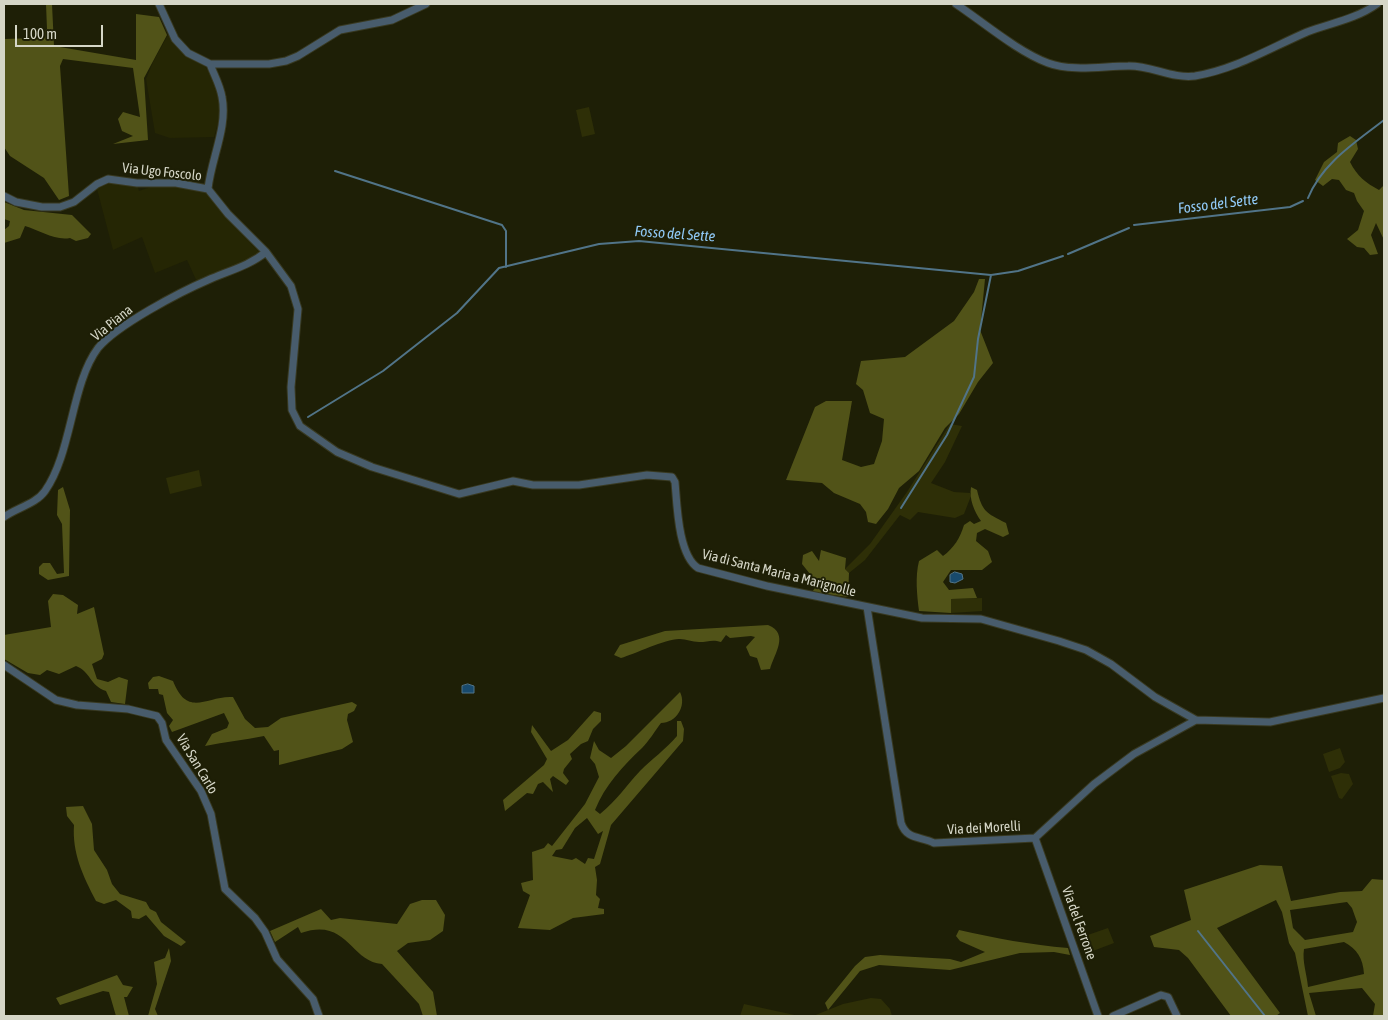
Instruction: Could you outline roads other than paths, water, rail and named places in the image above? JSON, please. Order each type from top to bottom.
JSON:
[{"type":"street","points":[[159,4],[175,39],[188,53],[210,64],[269,64],[286,61],[298,56],[340,30],[392,20],[426,4]]},
{"type":"street","points":[[956,4],[1049,64],[1080,67],[1138,66],[1165,73],[1193,76],[1256,58],[1308,32],[1340,22],[1377,4]]},
{"type":"street","points":[[208,189],[223,112],[219,86],[210,64]]},
{"type":"street","name":"Via Ugo Foscolo","points":[[4,196],[16,202],[42,207],[60,207],[74,202],[97,184],[108,179],[137,183],[176,183],[208,189]]},
{"type":"street","name":"Via di Santa Maria a Marignolle","points":[[208,189],[228,214],[266,252],[291,286],[298,309],[290,402],[294,416],[300,426],[337,452],[377,469],[459,494],[513,481],[533,485],[578,485],[647,475],[672,476],[675,482],[680,529],[692,564],[698,568],[767,586],[922,618],[981,619],[1086,650],[1111,664],[1154,697],[1196,720],[1270,722],[1384,698]]},
{"type":"street","name":"Via Piana","points":[[4,517],[45,492],[56,469],[87,372],[102,345],[153,309],[209,279],[254,261],[266,252]]},
{"type":"street","name":"Via dei Morelli","points":[[867,608],[896,792],[905,832],[912,837],[925,838],[934,843],[1035,838],[1094,784],[1134,754],[1196,720]]},
{"type":"street","name":"Via San Carlo","points":[[4,665],[56,700],[77,705],[128,709],[157,716],[162,722],[166,740],[201,791],[211,814],[225,889],[260,925],[278,958],[313,1000],[319,1016]]},
{"type":"street","name":"Via del Ferrone","points":[[1035,838],[1098,1016]]},
{"type":"street","points":[[1114,1016],[1162,994],[1168,997],[1177,1016]]},
{"type":"water","points":[[955,572],[962,574],[963,579],[955,583],[950,582],[950,575]]},
{"type":"water","points":[[468,684],[474,686],[474,693],[462,693],[462,686]]},
{"type":"waterway","name":"Fosso del Sette","points":[[1308,198],[1322,174],[1331,164],[1351,145],[1384,120]]},
{"type":"waterway","points":[[335,171],[502,225],[506,231],[506,267]]},
{"type":"waterway","name":"Fosso del Sette","points":[[1134,225],[1290,207],[1303,201]]},
{"type":"waterway","name":"Fosso del Sette","points":[[1068,254],[1129,228]]},
{"type":"waterway","name":"Fosso del Sette","points":[[308,417],[383,371],[457,313],[499,268],[599,244],[639,241],[991,275],[1018,271],[1063,256]]},
{"type":"waterway","points":[[901,508],[947,435],[974,377],[978,339],[991,275]]},
{"type":"waterway","points":[[1198,931],[1265,1016]]}]
